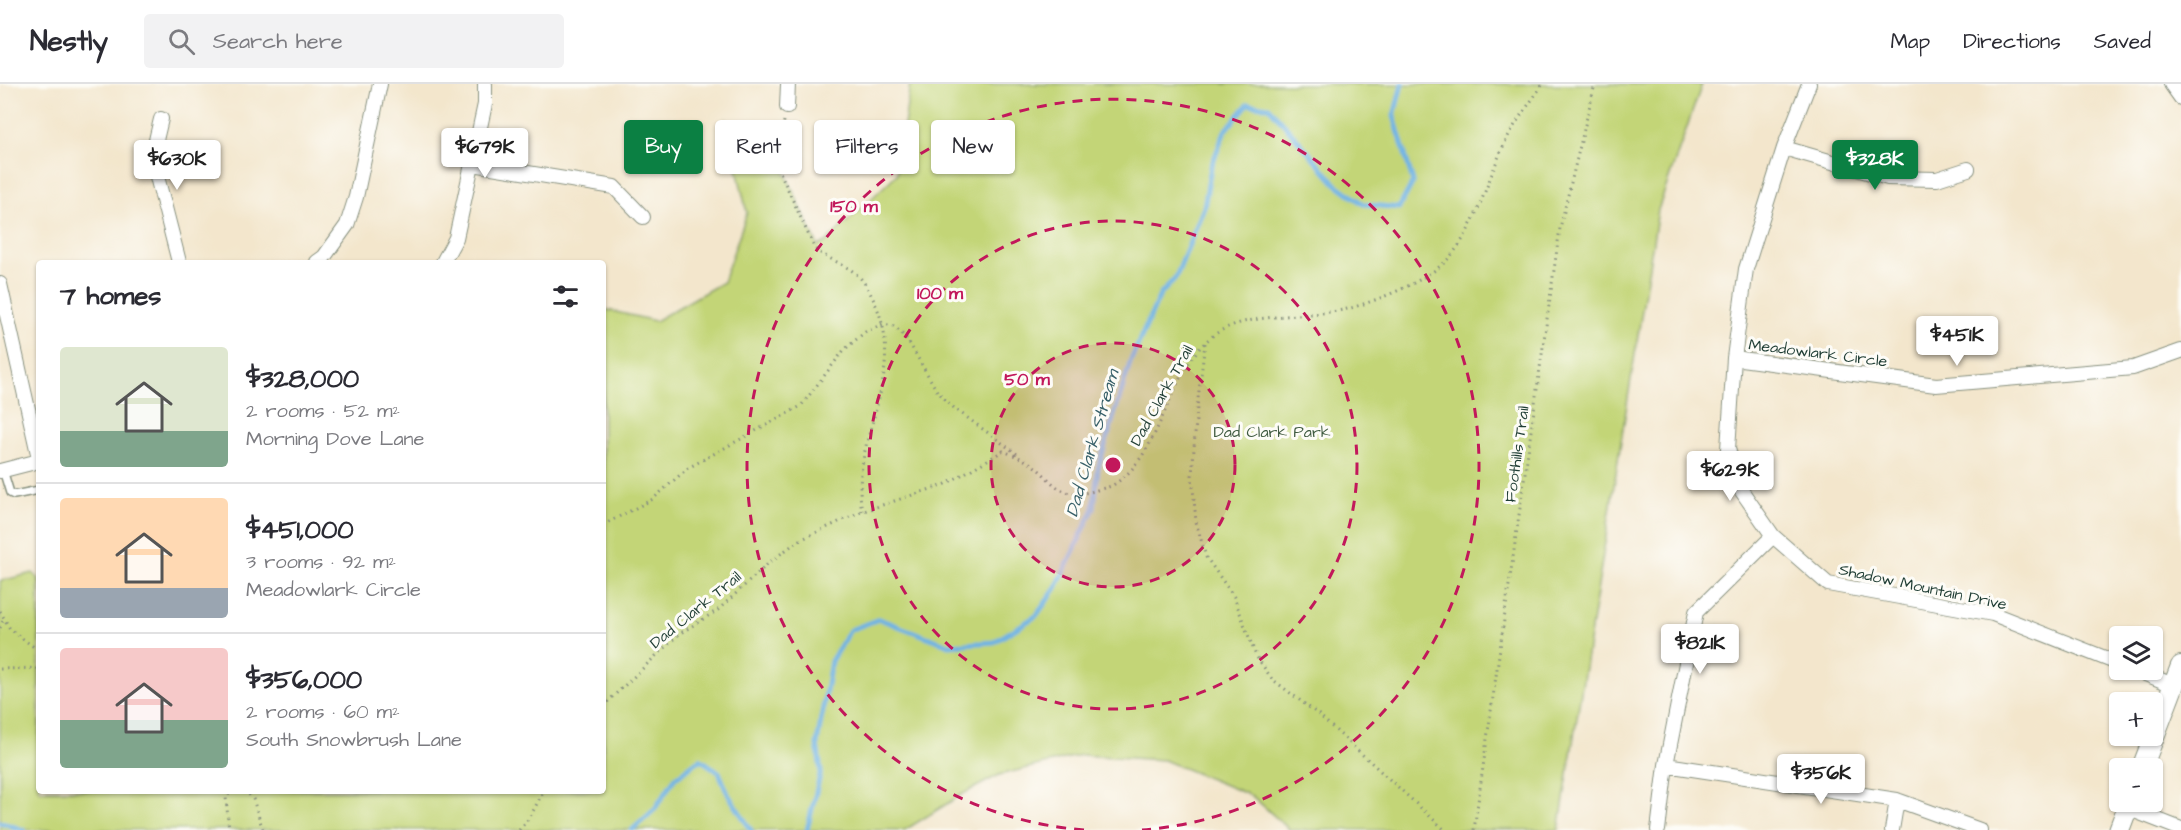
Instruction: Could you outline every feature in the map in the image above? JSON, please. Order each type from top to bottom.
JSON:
[{"type":"street","points":[[320,260],[347,225],[356,197],[380,84]]},
{"type":"street","points":[[444,260],[456,238],[485,104],[485,84]]},
{"type":"street","points":[[787,107],[788,84]]},
{"type":"street","name":"Shadow Mountain Drive","points":[[1809,84],[1784,148],[1746,269],[1734,358],[1728,449],[1741,490],[1773,536],[1828,584],[1993,614],[2109,660]]},
{"type":"street","points":[[2171,84],[2181,98]]},
{"type":"street","points":[[160,119],[152,157],[178,260]]},
{"type":"street","points":[[1784,148],[1888,178],[1936,179],[1968,169]]},
{"type":"street","points":[[472,164],[614,187],[643,217]]},
{"type":"street","points":[[0,284],[36,446]]},
{"type":"street","name":"Meadowlark Circle","points":[[1734,358],[1936,385],[2133,368],[2181,351]]},
{"type":"street","points":[[2,470],[36,461]]},
{"type":"street","points":[[1658,830],[1666,765],[1696,612],[1773,536]]},
{"type":"street","points":[[2146,758],[2181,666]]},
{"type":"street","points":[[2160,680],[2173,685]]},
{"type":"street","points":[[1666,765],[1897,800],[1980,830]]},
{"type":"street","points":[[1892,830],[1897,800]]},
{"type":"street","points":[[2119,830],[2125,812]]},
{"type":"street","points":[[2145,812],[2181,829]]},
{"type":"lane","points":[[2,470],[10,493],[14,495],[36,491]]},
{"type":"path","name":"Dad Clark Trail","points":[[606,703],[679,634],[718,610],[771,561],[798,540],[862,511],[946,484],[1003,452],[1020,457],[1054,485],[1068,493],[1086,493],[1110,486],[1134,467],[1200,346],[1223,329],[1249,322],[1350,308],[1389,295],[1418,280],[1448,259],[1468,229],[1510,134],[1543,84]]},
{"type":"path","name":"Foothills Trail","points":[[1474,830],[1560,228],[1595,84]]},
{"type":"path","points":[[787,107],[775,161],[815,249],[826,258],[855,273],[870,291],[883,324],[887,350],[884,377],[862,466],[858,493],[862,511]]},
{"type":"path","points":[[606,523],[653,499],[688,468],[801,406],[844,350],[865,332],[883,324],[894,326],[907,339],[937,391],[1020,457]]},
{"type":"path","points":[[1206,342],[1197,407],[1192,476],[1196,522],[1206,557],[1234,597],[1256,656],[1272,679],[1319,716],[1445,830]]},
{"type":"path","points":[[0,611],[10,628],[36,649]]},
{"type":"path","points":[[0,628],[4,618]]},
{"type":"path","points":[[0,669],[36,668]]},
{"type":"path","points":[[229,794],[226,797],[229,830]]},
{"type":"path","points":[[249,794],[253,799],[263,830]]},
{"type":"path","points":[[519,830],[530,817],[542,794]]},
{"type":"green space","name":"Dad Clark Park","points":[[910,84],[1702,84],[1658,210],[1559,830],[1290,830],[1252,796],[1164,760],[1081,755],[999,775],[961,795],[905,830],[0,830],[0,581],[33,573],[36,576],[36,794],[606,794],[606,310],[655,321],[723,282],[747,213],[738,174],[786,174],[818,246],[826,242],[897,174],[919,174],[919,120],[905,120]]},
{"type":"waterway","name":"Dad Clark Stream","points":[[807,830],[821,771],[817,744],[831,661],[850,630],[879,619],[949,645],[994,642],[1036,616],[1056,588],[1094,508],[1098,468],[1131,360],[1160,295],[1176,277],[1204,207],[1211,167],[1225,131],[1248,104],[1269,107],[1336,184],[1363,204],[1399,208],[1413,182],[1394,116],[1402,84]]},
{"type":"waterway","name":"Dad Clark Stream","points":[[632,830],[654,810],[675,778],[700,759],[719,772],[728,794],[751,830]]},
{"type":"waterway","name":"Dad Clark Stream","points":[[0,822],[24,830]]}]
